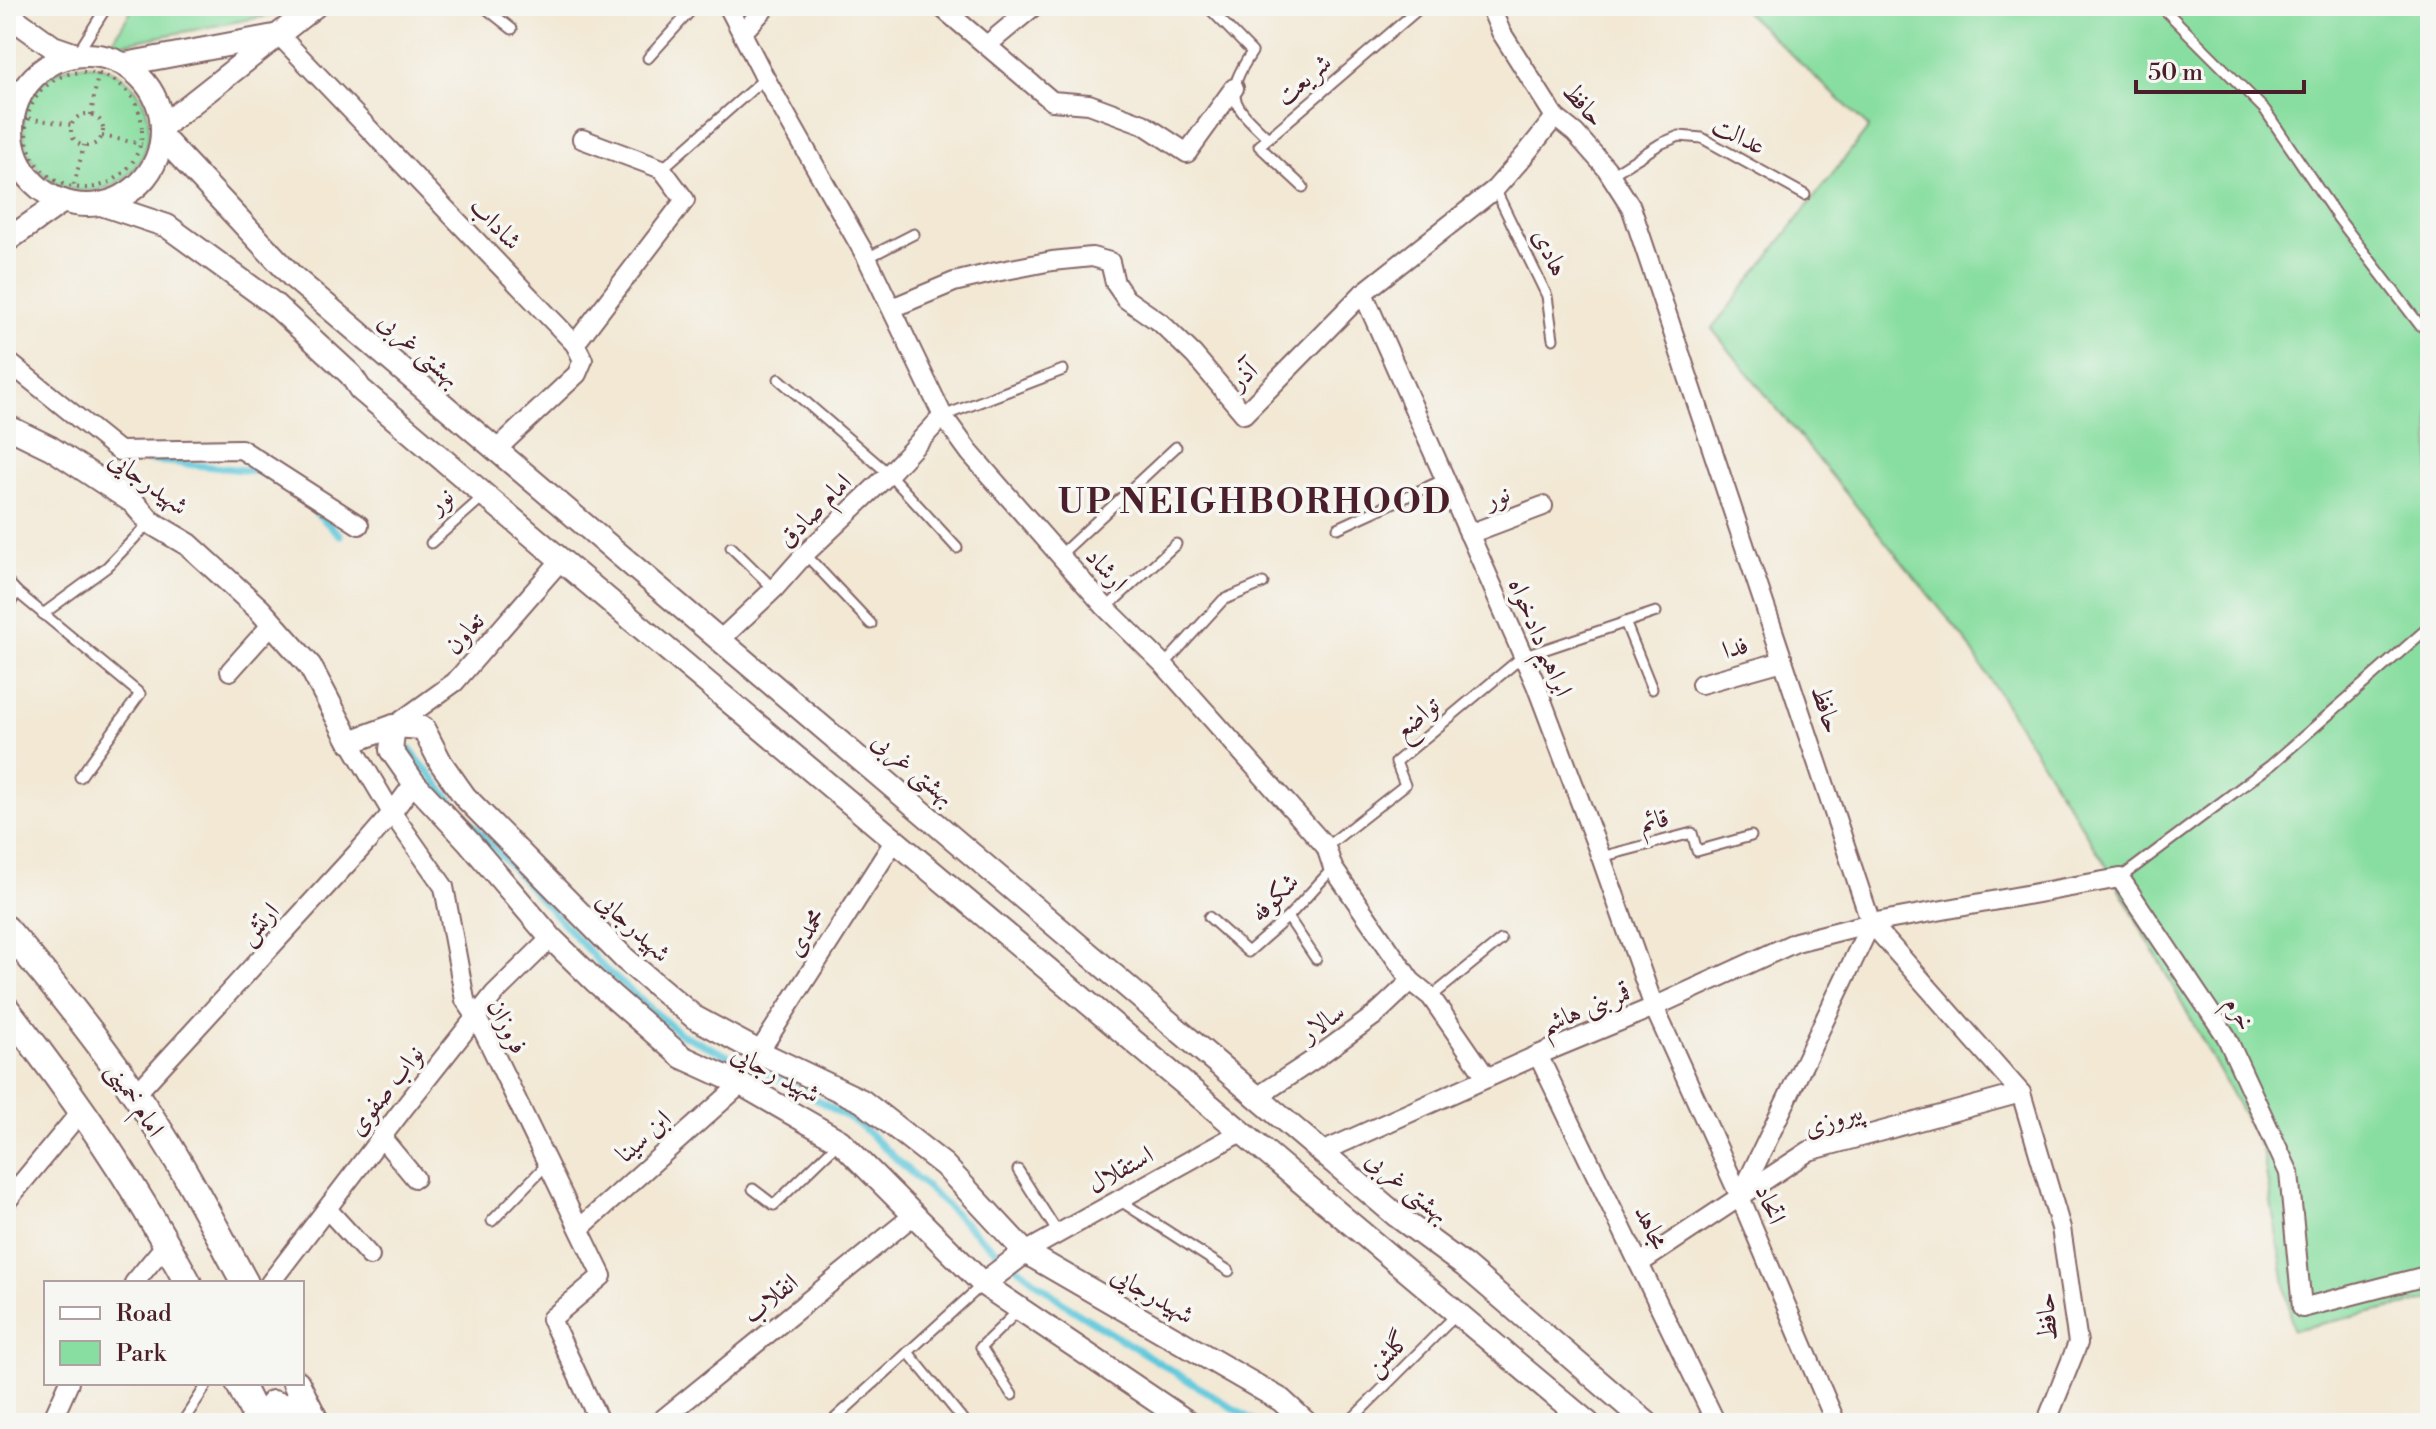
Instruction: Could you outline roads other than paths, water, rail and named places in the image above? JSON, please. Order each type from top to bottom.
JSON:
[{"type":"main road","name":"امام خمینی","points":[[6,929],[54,985],[135,1095],[201,1202],[244,1281]]},
{"type":"main road","name":"امام خمینی","points":[[6,1009],[82,1110],[167,1243],[187,1281]]},
{"type":"main road","points":[[240,1385],[259,1423]]},
{"type":"main road","points":[[297,1385],[316,1423]]},
{"type":"main road","points":[[266,1423],[273,1404],[286,1408],[296,1423]]},
{"type":"street","name":"ارشاد","points":[[728,6],[867,258],[943,416],[970,453],[1106,608],[1164,665],[1326,847],[1333,868],[1411,981],[1431,997],[1487,1078]]},
{"type":"street","points":[[742,33],[767,6]]},
{"type":"street","points":[[940,6],[1052,101],[1089,104],[1143,124],[1187,153],[1234,88]]},
{"type":"street","points":[[987,45],[1034,6]]},
{"type":"street","name":"حافظ","points":[[1490,6],[1501,32],[1555,117],[1575,133],[1611,175],[1631,207],[1871,923],[2021,1093],[2061,1228],[2078,1343],[2046,1423]]},
{"type":"street","points":[[156,139],[310,7]]},
{"type":"street","points":[[6,13],[53,47],[99,64],[125,64],[279,35]]},
{"type":"street","name":"شاداب","points":[[279,35],[575,344]]},
{"type":"street","points":[[76,55],[52,63],[32,78],[18,99],[10,156],[41,190],[69,197],[82,205],[101,204],[122,197],[140,185],[153,168],[157,102],[144,80],[125,64]]},
{"type":"street","name":"آذر","points":[[892,308],[954,282],[996,272],[1092,257],[1110,262],[1115,283],[1126,299],[1162,324],[1194,355],[1244,414],[1363,293],[1495,189],[1555,117]]},
{"type":"street","name":"بهشتی غربی","points":[[156,139],[292,276],[1397,1216],[1465,1266],[1647,1423]]},
{"type":"street","points":[[496,450],[577,374],[583,360],[575,344],[685,200],[662,169],[582,139]]},
{"type":"street","points":[[6,241],[69,197]]},
{"type":"street","points":[[101,204],[167,226],[274,304],[351,375],[360,389],[1588,1423]]},
{"type":"street","name":"ابراهیم دادخواه","points":[[1363,293],[1536,685],[1654,1007]]},
{"type":"street","points":[[6,360],[119,451],[241,449],[359,525]]},
{"type":"street","name":"امام صادق","points":[[720,640],[889,474],[943,416]]},
{"type":"street","name":"شهیدرجایی","points":[[6,426],[51,448],[133,502],[150,522],[189,545],[259,609],[310,666],[350,742]]},
{"type":"street","name":"نور","points":[[1469,534],[1543,506]]},
{"type":"street","name":"تعاون","points":[[394,726],[455,682],[561,560]]},
{"type":"street","points":[[230,671],[272,624]]},
{"type":"street","name":"فدا","points":[[1701,684],[1783,661]]},
{"type":"street","points":[[350,742],[394,726]]},
{"type":"street","name":"شهیدرجایی","points":[[394,726],[423,728],[441,763],[465,797],[625,959],[694,1017],[862,1101],[944,1165],[1025,1252],[1281,1400],[1306,1423]]},
{"type":"street","name":"شهید رجایی","points":[[394,726],[391,750],[414,783],[551,938],[595,981],[682,1057],[741,1084],[840,1141],[983,1284],[1189,1423]]},
{"type":"street","name":"فروزان","points":[[350,742],[392,813],[444,887],[465,1000],[476,1016],[602,1276],[551,1319],[600,1423]]},
{"type":"street","name":"ارتش","points":[[135,1095],[392,813],[414,783]]},
{"type":"street","name":"محمدی","points":[[759,1052],[895,840]]},
{"type":"street","points":[[1740,1197],[1871,923],[2120,878]]},
{"type":"street","name":"خرم","points":[[2120,878],[2226,1036],[2289,1173],[2302,1308],[2430,1275]]},
{"type":"street","name":"قمربنی هاشم","points":[[1322,1152],[1796,942],[1871,923]]},
{"type":"street","name":"نواب صفوی","points":[[272,1281],[476,1016],[551,938]]},
{"type":"street","points":[[1053,973],[1077,943]]},
{"type":"street","name":"سالار","points":[[1257,1097],[1375,1015],[1411,981]]},
{"type":"street","name":"اتحاد","points":[[1654,1007],[1740,1197],[1836,1423]]},
{"type":"street","points":[[741,1084],[759,1052]]},
{"type":"street","name":"مجاهد","points":[[1538,1055],[1716,1423]]},
{"type":"street","name":"ابن سینا","points":[[580,1228],[741,1084]]},
{"type":"street","name":"پیروزی","points":[[1640,1263],[1809,1151],[2021,1093]]},
{"type":"street","points":[[6,1202],[82,1110]]},
{"type":"street","name":"استقلال","points":[[1025,1252],[1241,1132]]},
{"type":"street","points":[[381,1137],[415,1178]]},
{"type":"street","points":[[327,1209],[370,1256]]},
{"type":"street","name":"انقلاب","points":[[658,1423],[915,1214]]},
{"type":"street","points":[[136,1281],[167,1243]]},
{"type":"street","points":[[983,1284],[1025,1252]]},
{"type":"street","points":[[51,1423],[68,1385]]},
{"type":"lane","points":[[76,55],[107,6]]},
{"type":"lane","points":[[483,6],[512,29]]},
{"type":"lane","points":[[648,58],[695,6]]},
{"type":"lane","points":[[1207,6],[1252,52],[1241,68],[1234,88],[1235,105],[1268,138]]},
{"type":"lane","name":"شریعت","points":[[1303,187],[1259,146],[1422,6]]},
{"type":"lane","points":[[2161,6],[2265,110],[2338,218],[2419,324],[2430,333]]},
{"type":"lane","points":[[662,169],[765,78]]},
{"type":"lane","name":"عدالت","points":[[1611,175],[1660,144],[1679,136],[1702,138],[1805,195]]},
{"type":"lane","name":"هادی","points":[[1495,189],[1547,296],[1553,339]]},
{"type":"lane","points":[[867,258],[914,234]]},
{"type":"lane","points":[[943,416],[1063,370]]},
{"type":"lane","points":[[779,379],[889,474],[957,548]]},
{"type":"lane","points":[[1060,555],[1176,447]]},
{"type":"lane","points":[[1338,528],[1445,479]]},
{"type":"lane","name":"نور","points":[[431,543],[485,495]]},
{"type":"lane","points":[[43,614],[107,567],[150,522]]},
{"type":"lane","points":[[1106,608],[1176,544]]},
{"type":"lane","points":[[731,547],[774,589]]},
{"type":"lane","points":[[805,554],[871,624]]},
{"type":"lane","points":[[6,580],[140,694],[80,777]]},
{"type":"lane","points":[[1164,665],[1223,600],[1263,583]]},
{"type":"lane","points":[[6,610],[17,592]]},
{"type":"lane","points":[[1522,657],[1656,612]]},
{"type":"lane","points":[[1625,622],[1652,689]]},
{"type":"lane","points":[[2120,878],[2271,765],[2430,626]]},
{"type":"lane","name":"تواضع","points":[[1326,847],[1405,785],[1396,762],[1522,657]]},
{"type":"lane","name":"قائم","points":[[1601,857],[1692,833],[1697,851],[1751,836]]},
{"type":"lane","name":"شکوفه","points":[[1209,917],[1248,952],[1288,917],[1333,868]]},
{"type":"lane","points":[[1288,917],[1316,959]]},
{"type":"lane","points":[[1431,997],[1501,940]]},
{"type":"lane","points":[[753,1189],[774,1205],[840,1141]]},
{"type":"lane","points":[[492,1221],[548,1163]]},
{"type":"lane","points":[[1018,1170],[1058,1233]]},
{"type":"lane","points":[[1119,1200],[1229,1271]]},
{"type":"lane","points":[[830,1423],[983,1284]]},
{"type":"lane","points":[[1012,1395],[981,1347],[1020,1309]]},
{"type":"lane","name":"گلشن","points":[[1348,1423],[1457,1314]]},
{"type":"lane","points":[[908,1352],[964,1421]]},
{"type":"lane","points":[[182,1423],[207,1385]]},
{"type":"waterway","points":[[147,460],[267,475]]},
{"type":"waterway","points":[[298,496],[340,535]]},
{"type":"waterway","points":[[410,750],[460,811],[605,969],[679,1033],[795,1087],[859,1124],[985,1242],[1069,1307],[1257,1423]]},
{"type":"district","name":"UP NEIGHBORHOOD","points":[[1255,501]]}]
